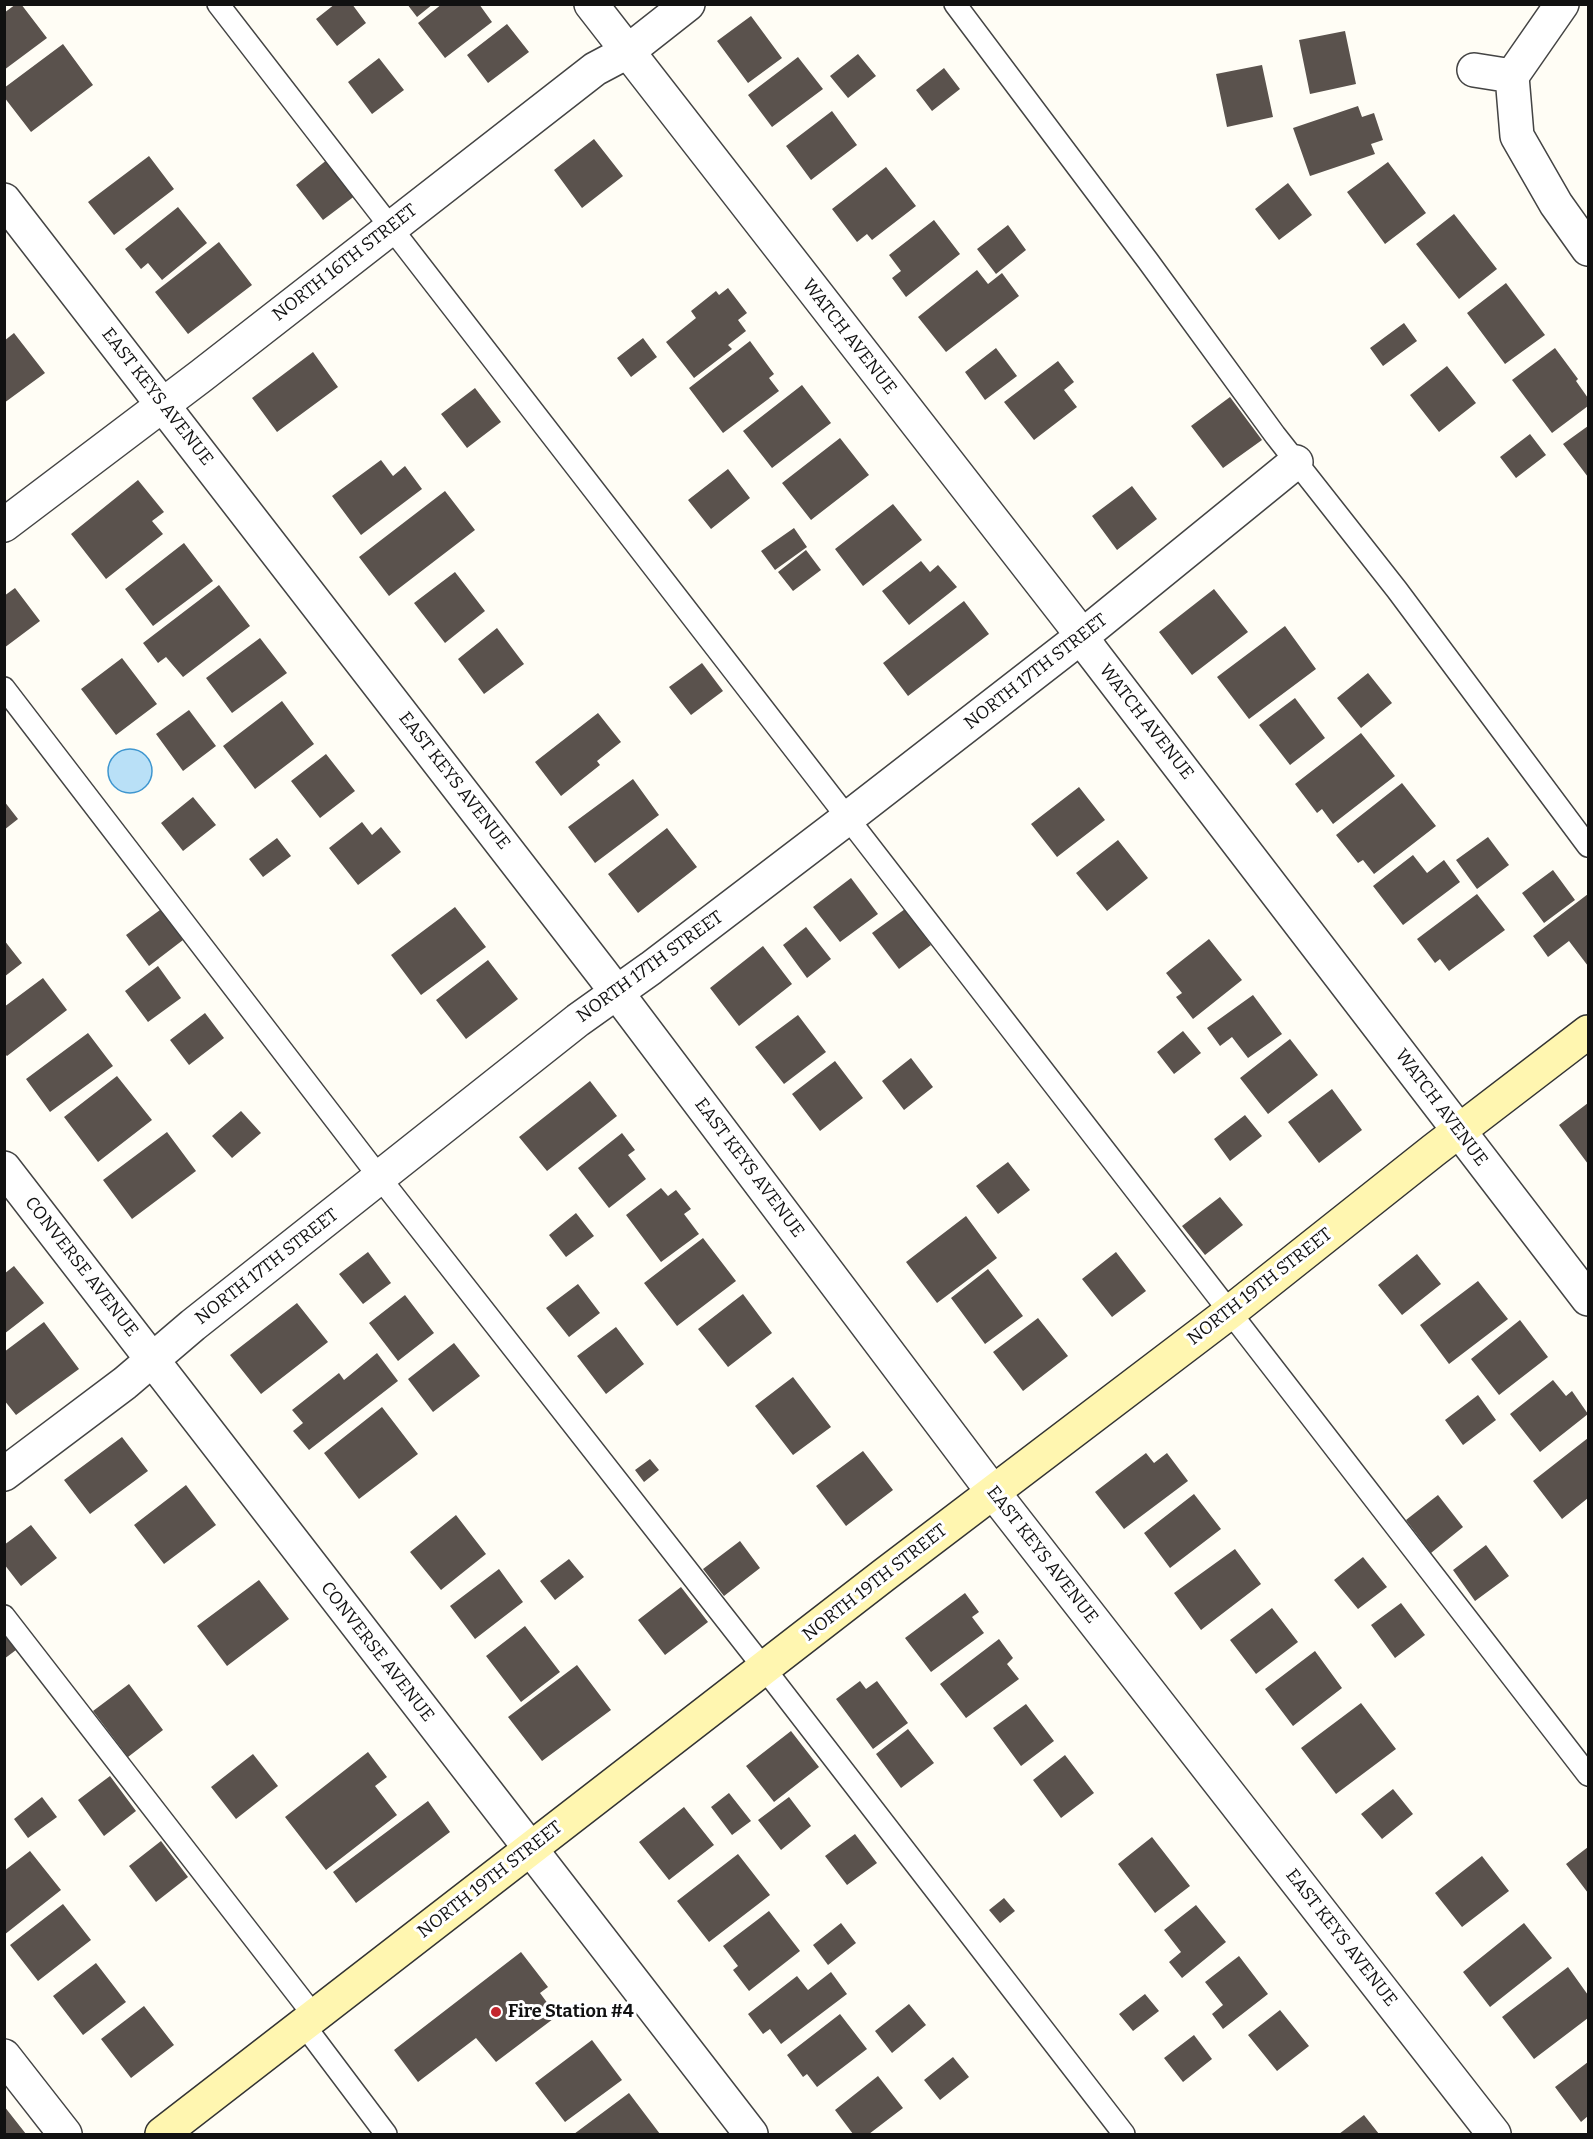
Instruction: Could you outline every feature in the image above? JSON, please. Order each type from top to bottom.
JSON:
[{"type":"street","name":"WATCH AVENUE","points":[[591,4],[1071,621],[1588,1299]]},
{"type":"street","name":"NORTH 16TH STREET","points":[[4,525],[594,69],[627,52],[688,4]]},
{"type":"street","points":[[1562,4],[1512,76],[1517,136],[1556,204],[1588,249]]},
{"type":"street","points":[[1474,70],[1512,76]]},
{"type":"street","name":"EAST KEYS AVENUE","points":[[4,200],[617,992],[993,1492],[1494,2134]]},
{"type":"street","name":"NORTH 17TH STREET","points":[[4,1474],[125,1383],[152,1359],[578,1020],[849,817],[1081,637],[1296,462]]},
{"type":"street","name":"NORTH 19TH STREET","points":[[162,2134],[764,1668],[1230,1312],[1588,1032]]},
{"type":"street","name":"CONVERSE AVENUE","points":[[4,1168],[529,1850],[751,2134]]},
{"type":"street","points":[[4,2056],[65,2134]]},
{"type":"lane","points":[[218,4],[1588,1775]]},
{"type":"lane","points":[[955,4],[1296,462],[1397,590],[1588,846]]},
{"type":"lane","points":[[4,688],[380,1178],[764,1668],[1124,2134]]},
{"type":"lane","points":[[4,1616],[309,2021],[386,2134]]},
{"type":"water","points":[[130,749],[139,750],[146,755],[151,762],[151,780],[146,787],[139,792],[130,793],[121,792],[114,787],[109,780],[108,771],[109,762],[114,755],[121,750]]},
{"type":"building","points":[[16,4],[21,4],[47,38],[4,70],[4,13]]},
{"type":"building","points":[[335,4],[352,4],[366,23],[337,46],[316,19]]},
{"type":"building","points":[[407,4],[433,4],[417,17]]},
{"type":"building","points":[[442,4],[479,4],[492,22],[445,58],[418,23]]},
{"type":"building","points":[[751,16],[782,58],[748,83],[717,41]]},
{"type":"building","points":[[507,24],[529,52],[488,83],[467,55]]},
{"type":"building","points":[[1345,31],[1356,84],[1310,94],[1299,40]]},
{"type":"building","points":[[63,44],[93,85],[31,132],[4,97],[4,88]]},
{"type":"building","points":[[858,54],[876,76],[848,98],[830,76]]},
{"type":"building","points":[[798,57],[823,89],[772,127],[748,95]]},
{"type":"building","points":[[379,58],[404,90],[372,114],[348,82]]},
{"type":"building","points":[[1262,65],[1273,117],[1227,127],[1216,74]]},
{"type":"building","points":[[944,68],[960,89],[932,111],[916,90]]},
{"type":"building","points":[[1358,106],[1362,117],[1374,113],[1383,140],[1371,144],[1375,154],[1310,176],[1293,128]]},
{"type":"building","points":[[832,111],[857,145],[811,180],[786,146]]},
{"type":"building","points":[[594,139],[623,176],[582,208],[554,170]]},
{"type":"building","points":[[149,156],[174,189],[114,235],[88,202]]},
{"type":"building","points":[[328,159],[356,195],[323,220],[296,185]]},
{"type":"building","points":[[1388,162],[1426,213],[1385,244],[1347,192]]},
{"type":"building","points":[[886,167],[916,206],[872,240],[867,234],[857,242],[832,209]]},
{"type":"building","points":[[1288,183],[1312,215],[1279,240],[1255,209]]},
{"type":"building","points":[[178,207],[207,243],[162,280],[148,263],[141,269],[125,249]]},
{"type":"building","points":[[1454,214],[1497,269],[1459,299],[1416,244]]},
{"type":"building","points":[[934,220],[960,254],[906,297],[892,278],[901,271],[889,255]]},
{"type":"building","points":[[1008,225],[1026,250],[996,274],[977,249]]},
{"type":"building","points":[[219,242],[252,285],[188,334],[155,292]]},
{"type":"building","points":[[977,270],[988,284],[1002,273],[1019,296],[946,352],[918,317]]},
{"type":"building","points":[[1506,283],[1545,335],[1505,364],[1467,313]]},
{"type":"building","points":[[728,288],[747,313],[738,320],[746,331],[728,345],[732,349],[694,378],[666,342],[696,318],[691,311],[716,291],[719,295]]},
{"type":"building","points":[[1404,323],[1417,341],[1383,366],[1370,348]]},
{"type":"building","points":[[14,333],[45,373],[4,403],[4,341]]},
{"type":"building","points":[[643,338],[657,357],[631,377],[617,358]]},
{"type":"building","points":[[750,341],[774,374],[769,378],[779,391],[723,433],[689,388]]},
{"type":"building","points":[[996,348],[1017,376],[985,400],[965,372]]},
{"type":"building","points":[[1555,348],[1578,379],[1576,381],[1588,398],[1588,406],[1552,433],[1512,380]]},
{"type":"building","points":[[313,352],[338,387],[277,432],[252,398]]},
{"type":"building","points":[[1058,361],[1074,382],[1064,390],[1077,407],[1034,440],[1004,402]]},
{"type":"building","points":[[1447,366],[1476,403],[1439,432],[1410,395]]},
{"type":"building","points":[[802,385],[831,423],[772,468],[743,431]]},
{"type":"building","points":[[475,388],[501,422],[467,448],[441,414]]},
{"type":"building","points":[[1230,397],[1262,440],[1223,468],[1191,426]]},
{"type":"building","points":[[1588,426],[1588,477],[1563,444]]},
{"type":"building","points":[[1530,434],[1546,455],[1516,478],[1500,457]]},
{"type":"building","points":[[840,438],[869,475],[811,520],[782,483]]},
{"type":"building","points":[[381,460],[393,476],[405,466],[422,489],[361,535],[332,496]]},
{"type":"building","points":[[728,469],[750,498],[711,529],[688,500]]},
{"type":"building","points":[[138,480],[164,512],[152,521],[163,534],[106,579],[71,534]]},
{"type":"building","points":[[1132,486],[1157,519],[1117,550],[1092,516]]},
{"type":"building","points":[[445,491],[475,530],[389,596],[359,557]]},
{"type":"building","points":[[893,504],[922,540],[863,586],[835,549]]},
{"type":"building","points":[[794,528],[807,547],[775,570],[761,551]]},
{"type":"building","points":[[184,543],[213,581],[153,626],[125,589]]},
{"type":"building","points":[[806,550],[821,570],[793,591],[778,572]]},
{"type":"building","points":[[921,561],[930,572],[938,565],[957,587],[909,625],[882,591]]},
{"type":"building","points":[[455,572],[485,611],[445,643],[414,603]]},
{"type":"building","points":[[219,585],[250,626],[183,677],[166,657],[158,663],[143,643]]},
{"type":"building","points":[[15,588],[40,621],[4,648],[4,596]]},
{"type":"building","points":[[1214,589],[1248,632],[1192,675],[1159,632]]},
{"type":"building","points":[[964,601],[989,634],[908,696],[883,663]]},
{"type":"building","points":[[1285,626],[1316,669],[1249,719],[1217,677]]},
{"type":"building","points":[[497,628],[524,664],[484,694],[458,659]]},
{"type":"building","points":[[260,638],[287,673],[232,713],[206,678]]},
{"type":"building","points":[[122,658],[157,704],[116,735],[81,689]]},
{"type":"building","points":[[702,663],[723,691],[691,715],[669,687]]},
{"type":"building","points":[[1368,673],[1392,703],[1361,728],[1337,698]]},
{"type":"building","points":[[1295,698],[1325,738],[1290,765],[1259,725]]},
{"type":"building","points":[[282,701],[314,744],[255,789],[223,746]]},
{"type":"building","points":[[189,710],[216,746],[183,771],[156,734]]},
{"type":"building","points":[[598,713],[621,742],[597,761],[600,765],[561,796],[535,762]]},
{"type":"building","points":[[1361,733],[1395,776],[1333,824],[1322,809],[1317,813],[1295,784]]},
{"type":"building","points":[[326,754],[355,791],[320,818],[291,781]]},
{"type":"building","points":[[633,779],[659,815],[595,863],[568,827]]},
{"type":"building","points":[[1402,783],[1436,826],[1374,874],[1363,860],[1358,863],[1336,835]]},
{"type":"building","points":[[1079,787],[1105,820],[1057,857],[1031,824]]},
{"type":"building","points":[[193,797],[216,825],[183,851],[161,823]]},
{"type":"building","points":[[4,801],[18,819],[4,830]]},
{"type":"building","points":[[362,822],[372,835],[381,827],[401,852],[358,885],[329,848]]},
{"type":"building","points":[[667,828],[697,867],[638,913],[608,874]]},
{"type":"building","points":[[1488,837],[1509,865],[1477,889],[1456,860]]},
{"type":"building","points":[[277,838],[291,856],[263,877],[249,859]]},
{"type":"building","points":[[1118,840],[1148,878],[1107,911],[1076,873]]},
{"type":"building","points":[[1413,855],[1427,873],[1444,860],[1460,882],[1403,925],[1373,886]]},
{"type":"building","points":[[1553,870],[1575,900],[1544,923],[1522,893]]},
{"type":"building","points":[[851,878],[878,914],[840,942],[813,907]]},
{"type":"building","points":[[1477,894],[1505,930],[1449,971],[1440,959],[1435,963],[1417,939]]},
{"type":"building","points":[[1588,894],[1588,966],[1569,941],[1548,957],[1533,936]]},
{"type":"building","points":[[455,907],[486,947],[421,995],[391,955]]},
{"type":"building","points":[[905,909],[931,945],[899,969],[872,933]]},
{"type":"building","points":[[160,910],[183,940],[149,966],[126,935]]},
{"type":"building","points":[[806,927],[831,959],[807,978],[783,945]]},
{"type":"building","points":[[1209,939],[1242,980],[1193,1019],[1176,997],[1182,993],[1166,973]]},
{"type":"building","points":[[4,940],[22,963],[4,977]]},
{"type":"building","points":[[763,946],[792,984],[739,1026],[710,988]]},
{"type":"building","points":[[488,960],[518,999],[466,1039],[436,1000]]},
{"type":"building","points":[[158,966],[181,998],[148,1022],[125,991]]},
{"type":"building","points":[[43,978],[67,1010],[7,1056],[4,1053],[4,1007]]},
{"type":"building","points":[[1253,995],[1282,1034],[1248,1058],[1232,1037],[1220,1046],[1207,1028]]},
{"type":"building","points":[[205,1013],[224,1038],[189,1065],[170,1040]]},
{"type":"building","points":[[798,1015],[826,1052],[784,1084],[755,1047]]},
{"type":"building","points":[[1183,1031],[1201,1053],[1174,1074],[1157,1052]]},
{"type":"building","points":[[88,1033],[113,1066],[50,1112],[26,1079]]},
{"type":"building","points":[[1290,1039],[1318,1075],[1268,1114],[1240,1078]]},
{"type":"building","points":[[911,1058],[933,1087],[904,1110],[882,1081]]},
{"type":"building","points":[[835,1061],[863,1098],[820,1131],[792,1094]]},
{"type":"building","points":[[117,1076],[152,1120],[98,1162],[64,1117]]},
{"type":"building","points":[[590,1081],[617,1116],[547,1171],[519,1137]]},
{"type":"building","points":[[1332,1089],[1362,1130],[1319,1163],[1288,1122]]},
{"type":"building","points":[[1588,1103],[1588,1164],[1559,1125]]},
{"type":"building","points":[[241,1111],[261,1133],[232,1158],[212,1136]]},
{"type":"building","points":[[1245,1115],[1262,1136],[1230,1161],[1214,1139]]},
{"type":"building","points":[[167,1132],[196,1171],[132,1219],[103,1180]]},
{"type":"building","points":[[622,1133],[635,1150],[628,1155],[646,1179],[609,1208],[578,1168]]},
{"type":"building","points":[[1008,1162],[1030,1190],[998,1214],[976,1186]]},
{"type":"building","points":[[661,1188],[668,1196],[676,1190],[691,1209],[684,1214],[699,1234],[661,1262],[626,1215]]},
{"type":"building","points":[[1220,1197],[1243,1225],[1205,1255],[1182,1226]]},
{"type":"building","points":[[576,1213],[594,1236],[566,1257],[549,1235]]},
{"type":"building","points":[[966,1216],[997,1258],[937,1303],[906,1262]]},
{"type":"building","points":[[703,1238],[736,1281],[677,1326],[644,1283]]},
{"type":"building","points":[[368,1252],[391,1283],[363,1304],[339,1274]]},
{"type":"building","points":[[1116,1252],[1146,1291],[1112,1317],[1082,1279]]},
{"type":"building","points":[[1417,1254],[1441,1284],[1402,1315],[1378,1285]]},
{"type":"building","points":[[14,1266],[44,1303],[4,1334],[4,1274]]},
{"type":"building","points":[[988,1269],[1023,1316],[985,1344],[951,1298]]},
{"type":"building","points":[[1478,1281],[1508,1319],[1449,1364],[1420,1325]]},
{"type":"building","points":[[578,1284],[600,1313],[569,1337],[546,1308]]},
{"type":"building","points":[[743,1294],[772,1333],[728,1367],[698,1329]]},
{"type":"building","points":[[405,1295],[434,1333],[398,1361],[369,1323]]},
{"type":"building","points":[[297,1303],[328,1342],[261,1394],[230,1355]]},
{"type":"building","points":[[1038,1318],[1068,1356],[1023,1391],[993,1352]]},
{"type":"building","points":[[1520,1320],[1548,1357],[1499,1395],[1471,1359]]},
{"type":"building","points":[[44,1322],[79,1369],[16,1415],[4,1400],[4,1352]]},
{"type":"building","points":[[616,1327],[644,1364],[606,1394],[577,1356]]},
{"type":"building","points":[[454,1343],[480,1376],[433,1412],[408,1379]]},
{"type":"building","points":[[377,1353],[398,1381],[309,1450],[293,1431],[303,1423],[292,1410],[339,1373],[344,1380]]},
{"type":"building","points":[[793,1377],[831,1427],[793,1455],[755,1406]]},
{"type":"building","points":[[1553,1380],[1566,1396],[1572,1391],[1588,1414],[1540,1452],[1510,1414]]},
{"type":"building","points":[[1478,1395],[1496,1420],[1463,1445],[1445,1420]]},
{"type":"building","points":[[382,1407],[418,1454],[359,1499],[324,1453]]},
{"type":"building","points":[[122,1437],[148,1471],[90,1514],[64,1480]]},
{"type":"building","points":[[1588,1438],[1588,1498],[1562,1519],[1533,1481]]},
{"type":"building","points":[[863,1451],[893,1490],[846,1526],[816,1486]]},
{"type":"building","points":[[1146,1453],[1154,1463],[1167,1453],[1188,1481],[1124,1529],[1095,1492]]},
{"type":"building","points":[[650,1459],[659,1470],[644,1482],[635,1470]]},
{"type":"building","points":[[186,1485],[216,1525],[164,1564],[134,1525]]},
{"type":"building","points":[[1194,1494],[1221,1529],[1170,1568],[1144,1533]]},
{"type":"building","points":[[1438,1495],[1463,1527],[1431,1553],[1406,1520]]},
{"type":"building","points":[[456,1515],[486,1554],[441,1590],[410,1552]]},
{"type":"building","points":[[31,1525],[57,1558],[21,1586],[4,1564],[4,1545]]},
{"type":"building","points":[[740,1541],[760,1568],[724,1596],[703,1569]]},
{"type":"building","points":[[1486,1545],[1509,1576],[1475,1601],[1453,1570]]},
{"type":"building","points":[[1235,1549],[1261,1584],[1201,1630],[1174,1593]]},
{"type":"building","points":[[1363,1557],[1387,1587],[1358,1609],[1334,1580]]},
{"type":"building","points":[[569,1559],[584,1577],[555,1600],[540,1581]]},
{"type":"building","points":[[499,1569],[523,1602],[475,1639],[450,1606]]},
{"type":"building","points":[[259,1580],[289,1619],[227,1666],[197,1626]]},
{"type":"building","points":[[681,1587],[708,1622],[665,1655],[638,1620]]},
{"type":"building","points":[[965,1593],[979,1612],[972,1617],[984,1633],[931,1672],[905,1638]]},
{"type":"building","points":[[1401,1603],[1425,1635],[1395,1658],[1371,1625]]},
{"type":"building","points":[[1272,1608],[1298,1642],[1256,1674],[1230,1640]]},
{"type":"building","points":[[525,1626],[560,1672],[521,1702],[486,1656]]},
{"type":"building","points":[[4,1634],[16,1650],[4,1659]]},
{"type":"building","points":[[999,1639],[1013,1658],[1007,1664],[1019,1679],[966,1718],[940,1684]]},
{"type":"building","points":[[1315,1651],[1342,1688],[1293,1726],[1265,1689]]},
{"type":"building","points":[[577,1665],[611,1710],[542,1761],[508,1717]]},
{"type":"building","points":[[860,1681],[866,1689],[877,1681],[908,1723],[873,1749],[836,1699]]},
{"type":"building","points":[[129,1684],[163,1730],[128,1757],[93,1711]]},
{"type":"building","points":[[1361,1703],[1396,1749],[1336,1794],[1301,1748]]},
{"type":"building","points":[[1026,1704],[1054,1741],[1021,1766],[993,1728]]},
{"type":"building","points":[[908,1729],[934,1763],[901,1788],[876,1754]]},
{"type":"building","points":[[791,1731],[819,1767],[774,1802],[746,1766]]},
{"type":"building","points":[[368,1752],[387,1777],[375,1786],[397,1815],[326,1870],[285,1817]]},
{"type":"building","points":[[253,1754],[278,1786],[236,1819],[211,1787]]},
{"type":"building","points":[[1065,1755],[1094,1793],[1061,1818],[1033,1780]]},
{"type":"building","points":[[110,1776],[136,1811],[104,1836],[78,1800]]},
{"type":"building","points":[[1393,1789],[1413,1814],[1382,1839],[1361,1814]]},
{"type":"building","points":[[729,1793],[751,1821],[732,1835],[711,1807]]},
{"type":"building","points":[[42,1797],[57,1817],[28,1838],[14,1819]]},
{"type":"building","points":[[789,1797],[811,1826],[781,1850],[758,1820]]},
{"type":"building","points":[[428,1801],[450,1832],[356,1903],[333,1872]]},
{"type":"building","points":[[684,1807],[714,1845],[669,1880],[639,1842]]},
{"type":"building","points":[[855,1834],[877,1863],[847,1885],[825,1856]]},
{"type":"building","points":[[1152,1837],[1190,1886],[1155,1913],[1118,1864]]},
{"type":"building","points":[[161,1841],[188,1877],[156,1902],[129,1866]]},
{"type":"building","points":[[1588,1847],[1588,1893],[1566,1864]]},
{"type":"building","points":[[30,1851],[61,1890],[4,1935],[4,1871]]},
{"type":"building","points":[[738,1854],[770,1895],[709,1942],[677,1901]]},
{"type":"building","points":[[1482,1856],[1509,1891],[1462,1927],[1435,1893]]},
{"type":"building","points":[[1004,1898],[1015,1911],[1000,1923],[989,1910]]},
{"type":"building","points":[[63,1904],[91,1940],[38,1981],[10,1945]]},
{"type":"building","points":[[1196,1905],[1226,1942],[1182,1978],[1169,1962],[1181,1952],[1164,1930]]},
{"type":"building","points":[[769,1911],[800,1951],[749,1991],[733,1970],[738,1966],[723,1946]]},
{"type":"building","points":[[841,1923],[856,1943],[828,1965],[813,1945]]},
{"type":"building","points":[[1524,1923],[1552,1958],[1490,2007],[1463,1972]]},
{"type":"building","points":[[521,1952],[548,1987],[540,1993],[557,2016],[496,2062],[476,2038],[418,2082],[394,2050]]},
{"type":"building","points":[[1239,1956],[1268,1994],[1223,2029],[1212,2014],[1223,2005],[1205,1982]]},
{"type":"building","points":[[96,1963],[126,2002],[83,2035],[53,1996]]},
{"type":"building","points":[[1568,1967],[1588,1995],[1588,2018],[1534,2059],[1502,2017]]},
{"type":"building","points":[[831,1972],[847,1994],[781,2044],[770,2029],[763,2034],[748,2014],[797,1976],[808,1990]]},
{"type":"building","points":[[1145,1994],[1159,2011],[1133,2031],[1119,2014]]},
{"type":"building","points":[[909,2004],[926,2025],[892,2053],[875,2031]]},
{"type":"building","points":[[144,2006],[174,2045],[131,2078],[101,2039]]},
{"type":"building","points":[[1280,2010],[1309,2046],[1277,2071],[1248,2035]]},
{"type":"building","points":[[840,2014],[867,2049],[817,2087],[807,2074],[803,2077],[787,2055]]},
{"type":"building","points":[[1194,2035],[1212,2059],[1183,2082],[1164,2058]]},
{"type":"building","points":[[592,2040],[622,2080],[565,2122],[535,2083]]},
{"type":"building","points":[[953,2057],[969,2077],[940,2100],[924,2080]]},
{"type":"building","points":[[1588,2062],[1588,2116],[1581,2122],[1555,2087]]},
{"type":"building","points":[[878,2076],[903,2108],[869,2134],[853,2134],[835,2110]]},
{"type":"building","points":[[629,2093],[660,2134],[574,2134]]},
{"type":"building","points":[[4,2106],[26,2134],[4,2134]]},
{"type":"building","points":[[1364,2115],[1379,2134],[1339,2134]]},
{"type":"place","name":"Fire Station #4","points":[[496,2012]]}]
